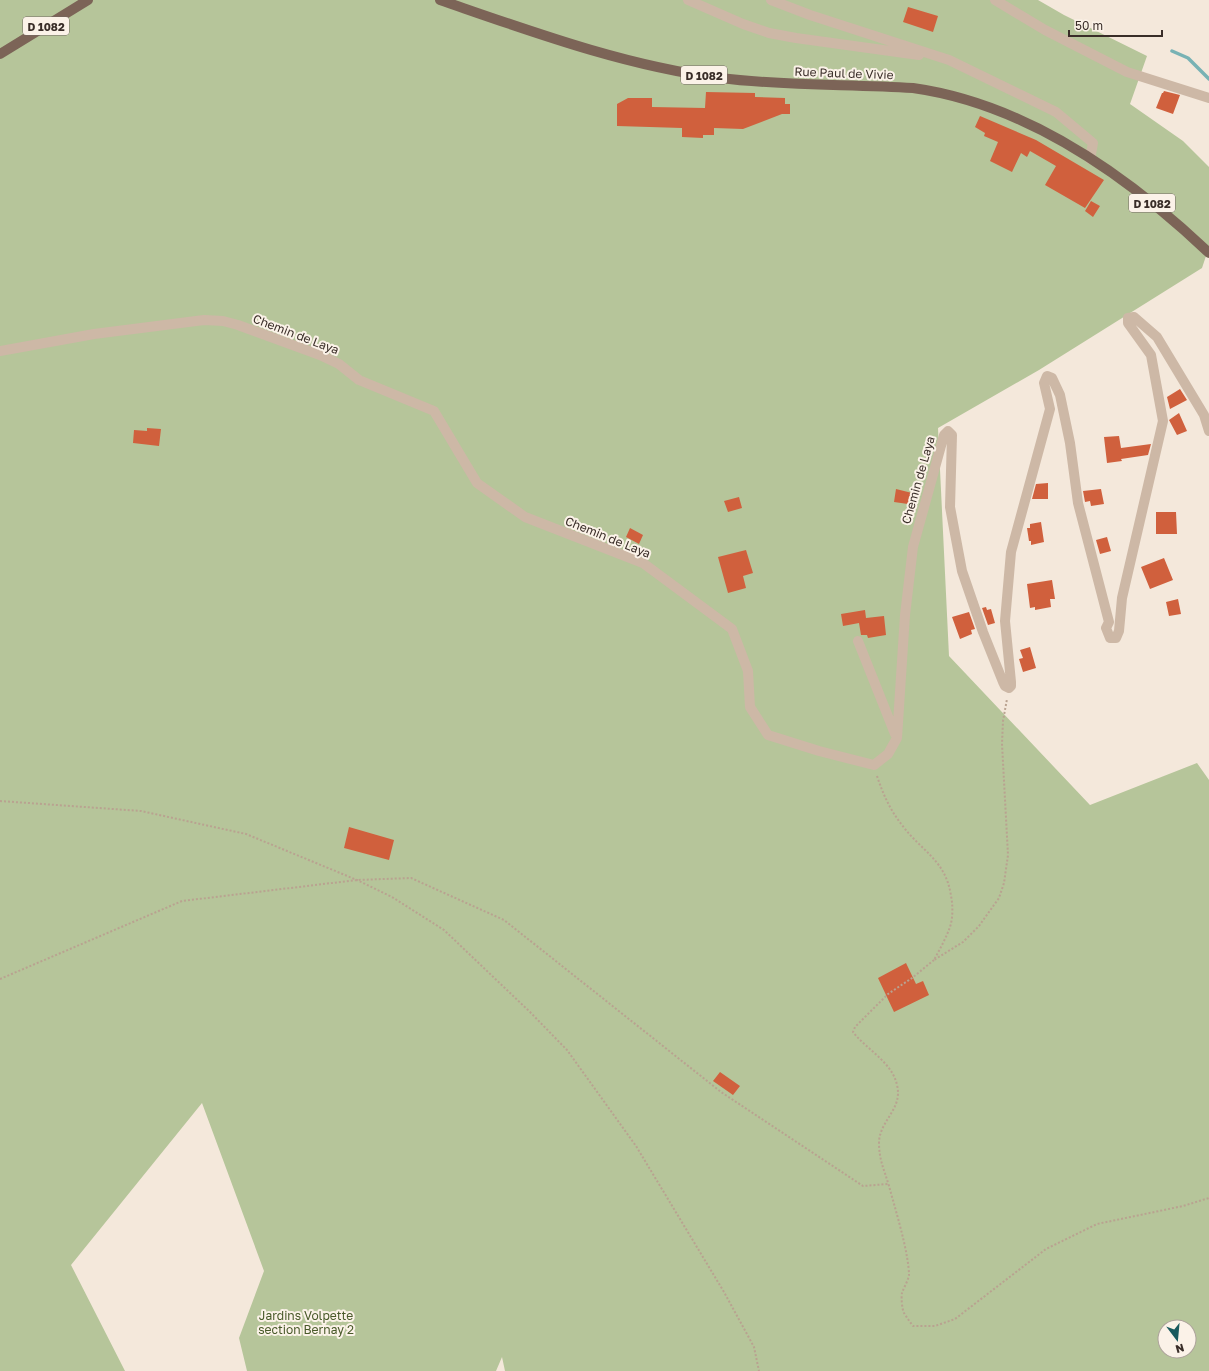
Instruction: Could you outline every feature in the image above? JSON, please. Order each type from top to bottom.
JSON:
[{"type":"main road","name":"D 1082","points":[[0,54],[88,0]]},
{"type":"main road","name":"Rue Paul de Vivie","points":[[440,0],[574,45],[680,71],[718,78],[750,81],[906,88],[960,98],[1016,118],[1068,145],[1115,175],[1164,212],[1209,253]]},
{"type":"street","points":[[688,0],[743,24],[769,33],[912,54],[937,56]]},
{"type":"street","points":[[771,0],[949,60],[1056,112],[1093,143],[1090,159]]},
{"type":"street","points":[[995,0],[1044,30],[1127,72],[1209,98]]},
{"type":"street","points":[[1008,688],[1011,686],[1011,682],[1005,620],[1011,552],[1050,409],[1044,383],[1047,376],[1052,378],[1060,395],[1070,443],[1078,503],[1109,622],[1106,628],[1110,638],[1116,638],[1119,631],[1122,598],[1163,421],[1150,355],[1128,323],[1128,318],[1134,317],[1157,337],[1204,415],[1209,431]]},
{"type":"street","name":"Chemin de Laya","points":[[0,352],[94,334],[204,320],[223,321],[238,325],[320,355],[339,364],[359,380],[434,411],[477,483],[525,517],[643,563],[732,629],[748,671],[750,707],[768,735],[819,751],[874,765],[888,754],[897,738],[905,615],[913,547],[944,435],[948,431],[952,435],[950,507],[962,571],[983,632],[1004,686],[1008,688]]},
{"type":"street","points":[[858,641],[897,738]]},
{"type":"path","points":[[1008,688],[1002,729],[1008,855],[1004,883],[999,898],[979,926],[963,942],[934,960],[912,978],[888,994],[855,1027],[853,1032],[880,1057],[898,1086],[899,1095],[897,1103],[881,1131],[880,1160],[888,1184],[907,1257],[909,1276],[902,1294],[904,1312],[913,1326],[935,1326],[955,1319],[1046,1250],[1097,1224],[1183,1206],[1209,1198]]},
{"type":"path","points":[[874,765],[883,794],[892,812],[913,838],[938,863],[946,876],[950,888],[952,904],[950,926],[934,960]]},
{"type":"path","points":[[0,801],[140,811],[246,834],[357,880],[392,897],[444,930],[530,1012],[567,1050],[636,1146],[724,1292],[754,1348],[759,1371]]},
{"type":"path","points":[[0,979],[182,901],[357,880],[411,878],[504,920],[721,1092],[863,1186],[888,1184]]},
{"type":"green space","name":"Jardins Volpette section Bernay 2","points":[[0,0],[1038,0],[1064,15],[1147,56],[1130,104],[1183,141],[1209,167],[1209,247],[1202,268],[1039,370],[938,428],[949,656],[1090,805],[1197,763],[1209,780],[1209,1371],[505,1371],[502,1357],[496,1371],[247,1371],[239,1338],[264,1271],[202,1103],[71,1265],[125,1371],[0,1371]]},
{"type":"building","points":[[908,7],[938,16],[933,32],[903,22]]},
{"type":"building","points":[[1164,91],[1180,95],[1173,114],[1156,108]]},
{"type":"building","points":[[706,92],[755,93],[755,97],[785,98],[785,104],[790,104],[790,114],[782,114],[743,129],[714,128],[714,135],[703,135],[703,138],[682,137],[682,128],[617,126],[617,104],[628,98],[652,98],[652,107],[705,108]]},
{"type":"building","points":[[980,116],[1036,140],[1104,180],[1085,208],[1045,185],[1056,166],[1030,151],[1027,157],[1021,153],[1012,172],[990,161],[998,142],[984,136],[985,133],[975,127]]},
{"type":"building","points":[[1091,201],[1100,206],[1093,217],[1085,211]]},
{"type":"building","points":[[1180,389],[1187,400],[1170,409],[1167,397]]},
{"type":"building","points":[[1179,413],[1187,431],[1177,435],[1169,420]]},
{"type":"building","points":[[147,428],[161,429],[159,446],[133,443],[134,430],[147,431]]},
{"type":"building","points":[[1119,436],[1121,448],[1151,444],[1148,455],[1121,459],[1122,461],[1107,463],[1104,437]]},
{"type":"building","points":[[1048,483],[1048,499],[1032,499],[1036,484]]},
{"type":"building","points":[[896,489],[916,494],[915,505],[894,502]]},
{"type":"building","points":[[1101,489],[1104,504],[1091,506],[1090,501],[1085,502],[1083,491]]},
{"type":"building","points":[[739,497],[742,508],[728,512],[724,501]]},
{"type":"building","points":[[1156,512],[1176,512],[1177,534],[1156,534]]},
{"type":"building","points":[[1041,522],[1044,542],[1031,545],[1027,528],[1030,528],[1030,524]]},
{"type":"building","points":[[630,528],[643,535],[639,544],[626,537]]},
{"type":"building","points":[[1107,537],[1111,551],[1100,554],[1096,540]]},
{"type":"building","points":[[746,550],[753,573],[743,576],[746,588],[728,593],[718,557]]},
{"type":"building","points":[[1164,558],[1173,580],[1150,589],[1141,567]]},
{"type":"building","points":[[1052,580],[1055,599],[1050,599],[1051,607],[1035,610],[1035,607],[1030,608],[1027,584]]},
{"type":"building","points":[[1178,599],[1181,614],[1169,616],[1166,602]]},
{"type":"building","points":[[986,607],[987,610],[991,609],[995,623],[988,625],[982,608]]},
{"type":"building","points":[[865,610],[866,618],[884,616],[886,635],[868,638],[867,635],[861,635],[859,623],[843,626],[841,614]]},
{"type":"building","points":[[969,612],[975,629],[971,630],[972,634],[960,639],[952,617]]},
{"type":"building","points":[[1030,647],[1036,668],[1023,672],[1019,659],[1023,658],[1020,650]]},
{"type":"building","points":[[349,827],[394,840],[389,860],[344,848]]},
{"type":"building","points":[[906,963],[916,984],[923,981],[929,995],[894,1012],[878,978]]},
{"type":"building","points":[[720,1072],[740,1086],[733,1095],[713,1081]]},
{"type":"waterway","points":[[1172,51],[1188,58],[1209,79]]}]
